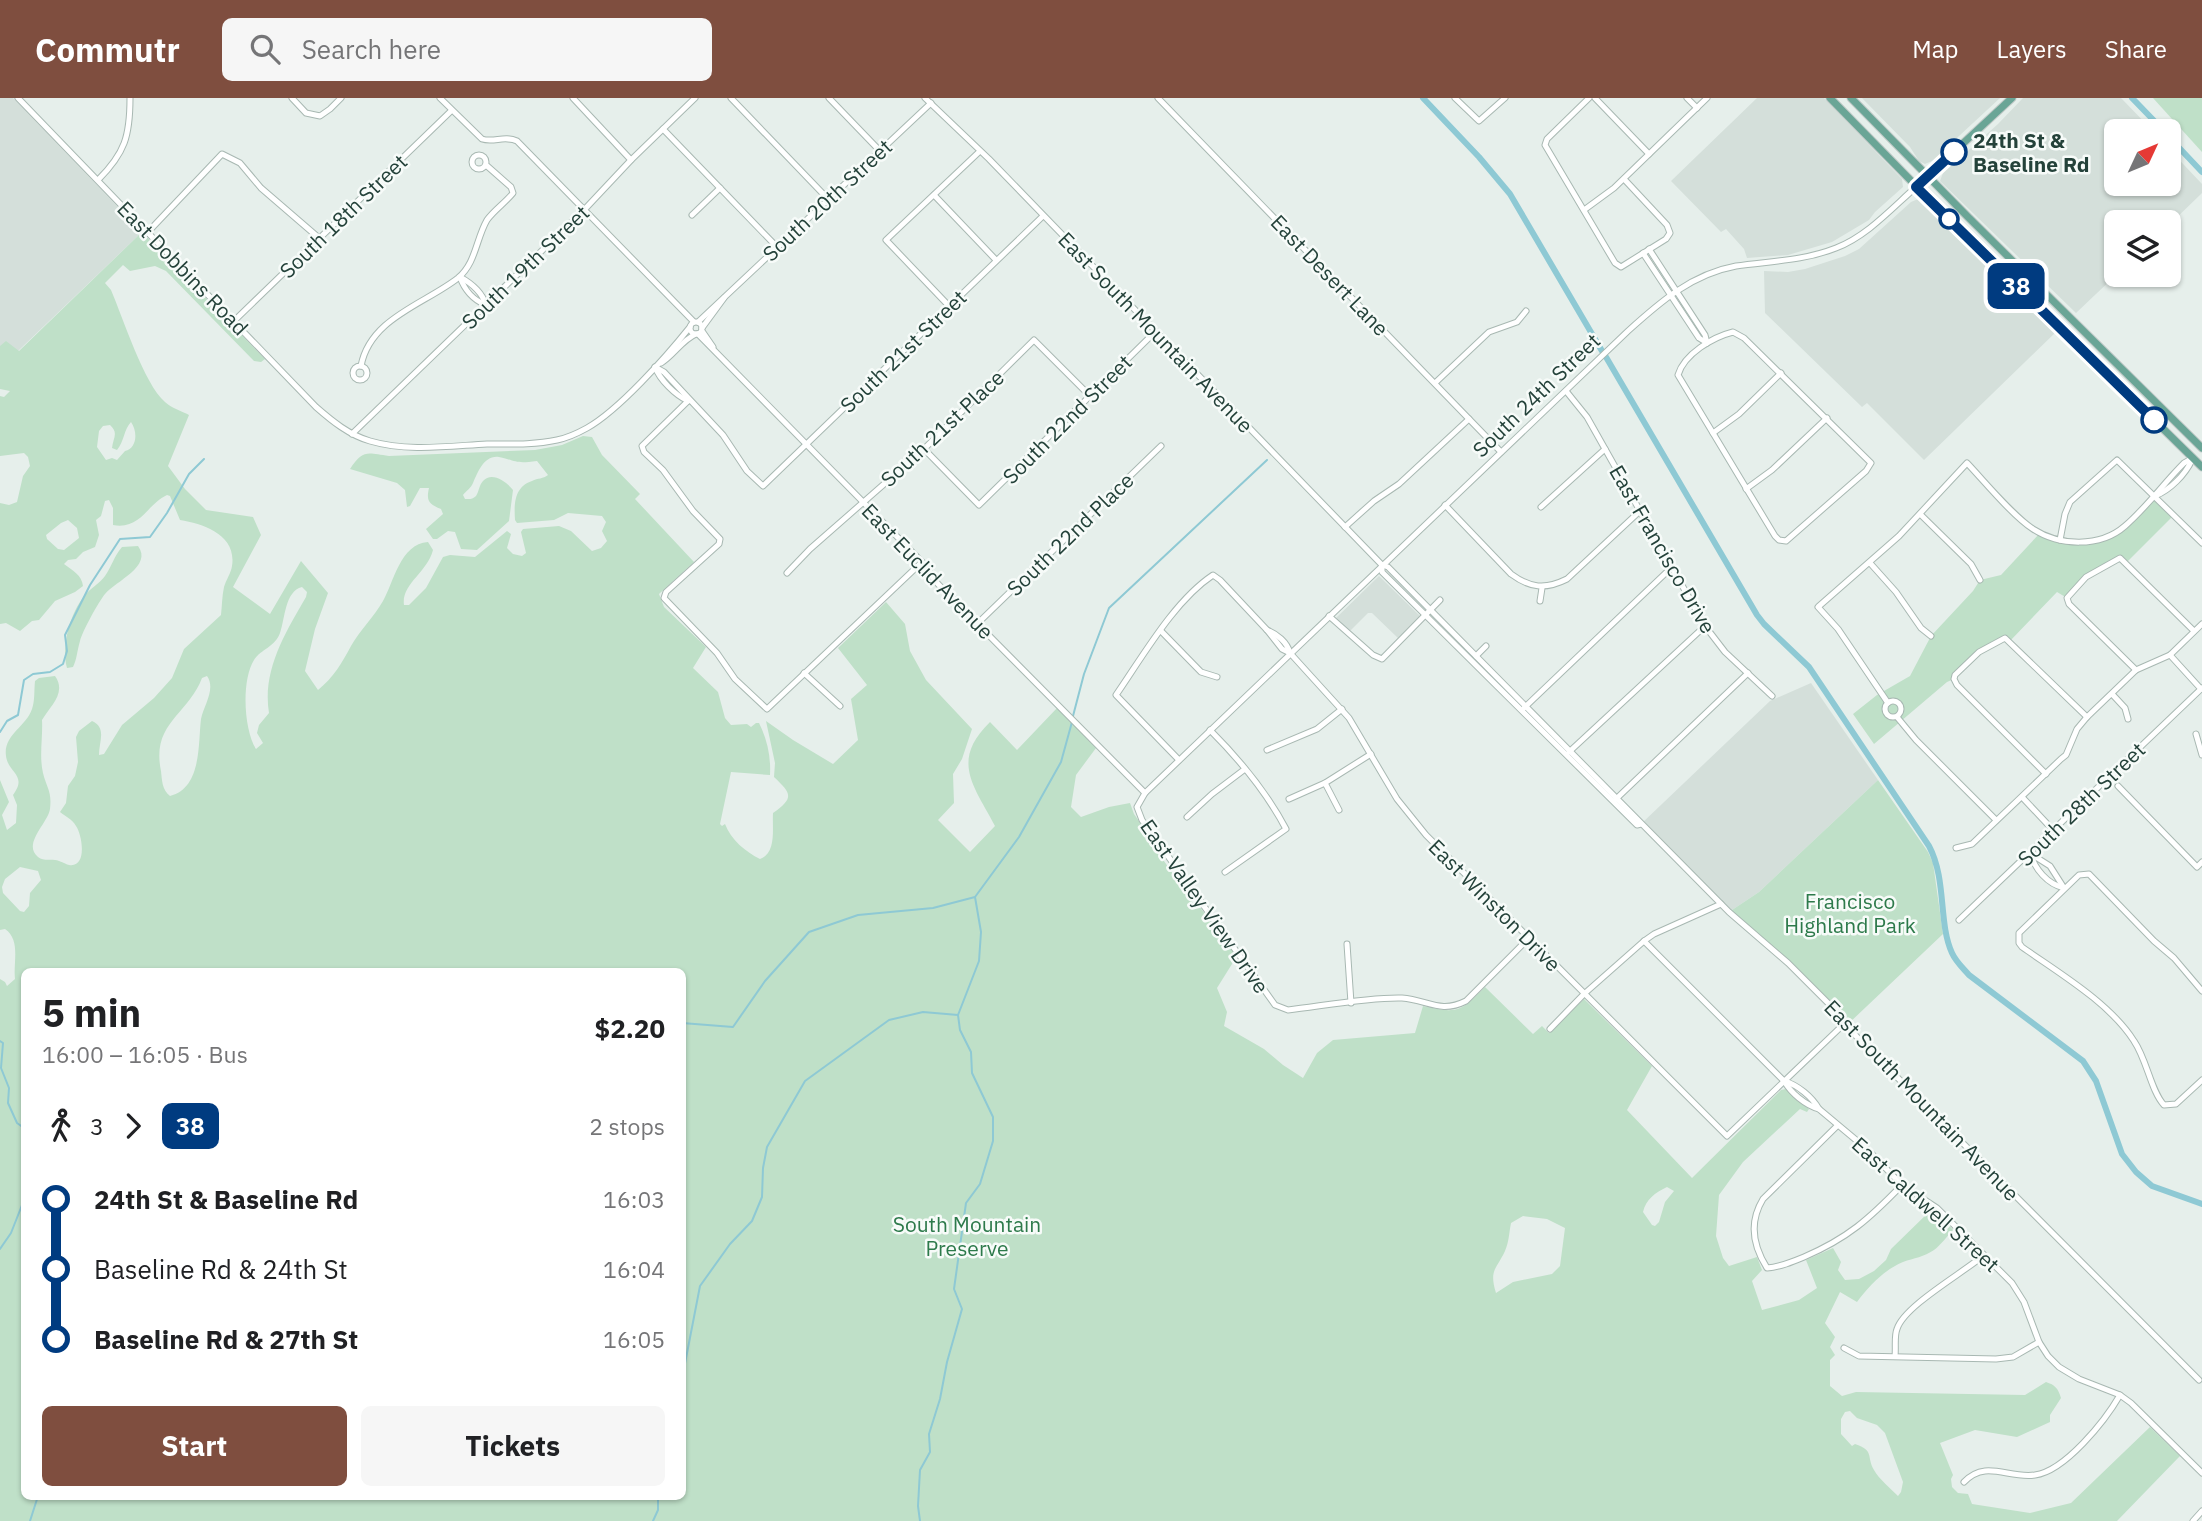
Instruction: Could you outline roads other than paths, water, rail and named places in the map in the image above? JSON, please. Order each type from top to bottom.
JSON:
[{"type":"main road","points":[[1830,98],[2033,302],[2198,458]]},
{"type":"main road","points":[[1851,98],[2202,448]]},
{"type":"main road","name":"South 24th Street","points":[[1916,187],[2012,98]]},
{"type":"main road","points":[[2033,302],[2043,291]]},
{"type":"main road","points":[[2112,379],[2122,369]]},
{"type":"main road","points":[[2191,437],[2202,467]]},
{"type":"street","name":"East Dobbins Road","points":[[18,98],[316,407],[352,434]]},
{"type":"street","points":[[98,180],[115,162],[125,145],[130,124],[130,98]]},
{"type":"street","points":[[292,98],[306,113],[320,116],[341,98]]},
{"type":"street","points":[[440,98],[482,139],[488,141],[507,138],[517,142],[699,332]]},
{"type":"street","points":[[573,98],[631,160]]},
{"type":"street","name":"South 19th Street","points":[[352,434],[584,210],[695,98]]},
{"type":"street","points":[[731,98],[829,200]]},
{"type":"street","points":[[829,98],[880,151]]},
{"type":"street","name":"East Desert Lane","points":[[1158,98],[1501,452]]},
{"type":"street","points":[[1455,98],[1479,121],[1505,98]]},
{"type":"street","points":[[1589,98],[1547,139],[1545,145],[1615,263],[1621,267],[1666,239],[1670,233],[1667,225],[1624,179]]},
{"type":"street","points":[[1595,98],[1649,154]]},
{"type":"street","points":[[1688,98],[1697,108]]},
{"type":"street","points":[[1584,210],[1624,179],[1707,98]]},
{"type":"street","name":"South 20th Street","points":[[352,434],[379,443],[408,446],[531,443],[578,433],[600,420],[655,367],[693,324],[829,200],[929,99]]},
{"type":"street","name":"East South Mountain Avenue","points":[[929,99],[1382,565],[1388,567],[1428,613],[1721,904],[1777,953],[2199,1380]]},
{"type":"street","name":"South 18th Street","points":[[234,321],[451,111]]},
{"type":"street","points":[[663,129],[777,247]]},
{"type":"street","points":[[949,306],[886,240],[979,152]]},
{"type":"street","points":[[148,232],[222,154],[240,163],[261,188],[318,239]]},
{"type":"street","points":[[360,366],[373,341],[390,321],[460,276],[473,258],[486,222],[513,193],[486,164]]},
{"type":"street","name":"South 24th Street","points":[[1137,807],[1145,793],[1290,653],[1604,354],[1673,292],[1698,279],[1727,269],[1789,261],[1837,248],[1863,233],[1916,187]]},
{"type":"street","points":[[692,215],[720,188]]},
{"type":"street","points":[[934,195],[996,260]]},
{"type":"street","name":"South 21st Street","points":[[688,401],[723,435],[754,479],[763,486],[1043,215]]},
{"type":"street","points":[[1646,251],[1705,335],[1707,343]]},
{"type":"street","points":[[460,276],[483,296],[486,305]]},
{"type":"street","points":[[460,276],[463,286],[478,302],[486,305]]},
{"type":"street","points":[[469,292],[474,287]]},
{"type":"street","name":"South 20th Street","points":[[655,367],[670,357],[687,338],[699,332],[724,298]]},
{"type":"street","points":[[1435,383],[1489,332],[1517,322],[1526,311]]},
{"type":"street","points":[[693,324],[691,331],[699,332]]},
{"type":"street","name":"East Euclid Avenue","points":[[699,332],[922,562],[938,584],[1145,793]]},
{"type":"street","name":"South 22nd Street","points":[[924,449],[979,505],[1155,332]]},
{"type":"street","points":[[1738,333],[1871,463],[1866,471],[1800,531],[1783,542],[1775,537],[1678,375],[1688,359],[1707,343],[1727,334],[1738,333]]},
{"type":"street","name":"South 21st Place","points":[[787,573],[924,449],[1034,340],[1088,395]]},
{"type":"street","points":[[655,367],[664,372],[688,401],[642,446],[644,452],[720,539],[719,544],[666,592],[664,598],[717,653],[735,678],[767,709],[922,562]]},
{"type":"street","points":[[1713,433],[1739,414],[1781,373]]},
{"type":"street","name":"East Francisco Drive","points":[[1566,391],[1582,410],[1705,626],[1725,652],[1772,696]]},
{"type":"street","points":[[1746,489],[1772,470],[1827,418]]},
{"type":"street","points":[[1345,527],[1374,501],[1399,484],[1469,419]]},
{"type":"street","name":"South 22nd Place","points":[[978,623],[1161,446]]},
{"type":"street","points":[[1541,507],[1605,449]]},
{"type":"street","points":[[1888,702],[1838,629],[1818,607],[1870,563],[1967,464],[2030,527],[2060,540],[2085,542],[2109,537],[2124,527],[2155,496],[2164,493],[2198,458]]},
{"type":"street","points":[[2060,540],[2070,502],[2117,460],[2202,543]]},
{"type":"street","points":[[1445,505],[1511,574],[1524,583],[1542,588],[1567,579],[1641,510]]},
{"type":"street","points":[[1920,514],[1971,564],[1980,580]]},
{"type":"street","points":[[2136,670],[2069,604],[2067,598],[2087,577],[2120,558],[2194,631]]},
{"type":"street","points":[[1870,563],[1896,592],[1921,628],[1931,636]]},
{"type":"street","points":[[1524,708],[1672,567]]},
{"type":"street","name":"East Winston Drive","points":[[1161,631],[1182,605],[1213,575],[1342,709],[1397,799],[1426,835],[1727,1136],[1784,1081]]},
{"type":"street","points":[[1540,601],[1542,588]]},
{"type":"street","points":[[1329,616],[1373,655],[1382,659],[1440,600]]},
{"type":"street","points":[[1956,848],[1972,844],[2066,755],[2077,729],[2136,670],[2170,655],[2202,624]]},
{"type":"street","points":[[1568,752],[1705,626]]},
{"type":"street","points":[[1179,760],[1115,695],[1161,631],[1201,672],[1216,677]]},
{"type":"street","points":[[2046,774],[1957,685],[1955,675],[1979,652],[2005,638],[2087,717]]},
{"type":"street","points":[[1474,658],[1486,646]]},
{"type":"street","points":[[2170,655],[2201,688]]},
{"type":"street","points":[[804,673],[839,706]]},
{"type":"street","points":[[1616,800],[1748,673]]},
{"type":"street","name":"South 28th Street","points":[[1959,920],[2201,688]]},
{"type":"street","points":[[2112,694],[2125,708],[2128,719]]},
{"type":"street","points":[[1894,701],[1900,705],[1897,717],[1889,717],[1885,713],[1884,708],[1888,702],[1894,701]]},
{"type":"street","points":[[1267,750],[1317,729],[1342,709]]},
{"type":"street","points":[[1897,717],[1916,740],[1996,820]]},
{"type":"street","points":[[1210,730],[1274,806],[1286,830],[1225,872]]},
{"type":"street","points":[[2196,734],[2202,755]]},
{"type":"street","points":[[1289,799],[1325,783],[1371,754]]},
{"type":"street","points":[[1187,817],[1245,769]]},
{"type":"street","points":[[1325,783],[1339,810]]},
{"type":"street","points":[[2118,786],[2200,864]]},
{"type":"street","points":[[2022,797],[2053,830]]},
{"type":"street","name":"East Valley View Drive","points":[[1137,807],[1143,820],[1275,1005],[1288,1010],[1351,1003]]},
{"type":"street","points":[[2029,853],[2050,866],[2064,888]]},
{"type":"street","points":[[2029,853],[2042,875],[2055,886],[2064,888]]},
{"type":"street","points":[[2042,875],[2050,866]]},
{"type":"street","points":[[2202,990],[2174,958],[2154,941],[2093,877],[2085,873],[2078,875],[2022,928],[2018,938],[2022,947],[2103,1007],[2133,1038],[2146,1061],[2161,1102],[2169,1106],[2176,1104],[2202,1080]]},
{"type":"street","points":[[1550,1029],[1644,941],[1721,904]]},
{"type":"street","points":[[1347,944],[1351,1003],[1404,998],[1441,1007],[1454,1007],[1466,1001],[1528,939]]},
{"type":"street","name":"East Caldwell Street","points":[[1644,941],[1784,1081],[1793,1084],[1837,1126],[1868,1150],[1902,1185],[1945,1216],[2012,1283],[2020,1295],[2039,1342],[2059,1367],[2120,1395],[2202,1473]]},
{"type":"street","points":[[1784,1081],[1845,1023]]},
{"type":"street","points":[[1837,1126],[1763,1199],[1756,1210],[1755,1240],[1767,1268],[1842,1240],[1902,1185]]},
{"type":"street","points":[[1895,1356],[1896,1329],[1910,1311],[1930,1293],[1984,1255]]},
{"type":"street","points":[[1844,1348],[1859,1356],[1996,1359],[2012,1357],[2039,1342]]},
{"type":"street","points":[[1964,1482],[1971,1474],[1980,1470],[2026,1476],[2038,1475],[2052,1469],[2104,1421],[2120,1395]]},
{"type":"street","points":[[2193,1521],[2202,1511]]},
{"type":"waterway","points":[[1423,98],[1510,194],[1602,351]]},
{"type":"waterway","points":[[2132,98],[2152,119]]},
{"type":"waterway","points":[[2181,150],[2202,172]]},
{"type":"waterway","points":[[1606,357],[1757,615],[1809,667],[1929,846],[1935,859],[1945,928],[1955,959],[1969,975],[2083,1061],[2096,1081],[2122,1154],[2136,1172],[2152,1186],[2202,1204]]},
{"type":"waterway","points":[[0,732],[7,721],[18,715],[24,680],[33,674],[50,672],[63,664],[67,651],[65,635],[90,585],[120,539],[150,537],[189,474],[204,459]]},
{"type":"waterway","points":[[1073,716],[1084,674],[1109,608],[1267,460]]},
{"type":"waterway","points":[[686,1023],[733,1027],[765,981],[809,932],[858,915],[933,908],[975,897],[1019,837],[1061,762],[1072,722]]},
{"type":"waterway","points":[[686,1358],[700,1286],[730,1244],[752,1221],[762,1197],[767,1147],[805,1081],[889,1020],[923,1012],[958,1015],[979,961],[981,932],[975,897]]},
{"type":"waterway","points":[[920,1521],[920,1470],[930,1452],[929,1434],[962,1309],[954,1289],[966,1203],[980,1184],[993,1141],[993,1117],[972,1073],[971,1052],[960,1030],[958,1015]]},
{"type":"waterway","points":[[0,1041],[3,1043],[1,1068],[9,1088],[8,1103],[21,1126]]},
{"type":"waterway","points":[[0,1249],[11,1233],[21,1208]]},
{"type":"waterway","points":[[30,1521],[37,1500]]},
{"type":"waterway","points":[[653,1521],[658,1510],[658,1500]]},
{"type":"place","name":"24th St & Baseline Rd","points":[[1954,152]]},
{"type":"park label","name":"Francisco Highland Park","points":[[1850,913]]},
{"type":"park label","name":"South Mountain Preserve","points":[[967,1236]]}]
